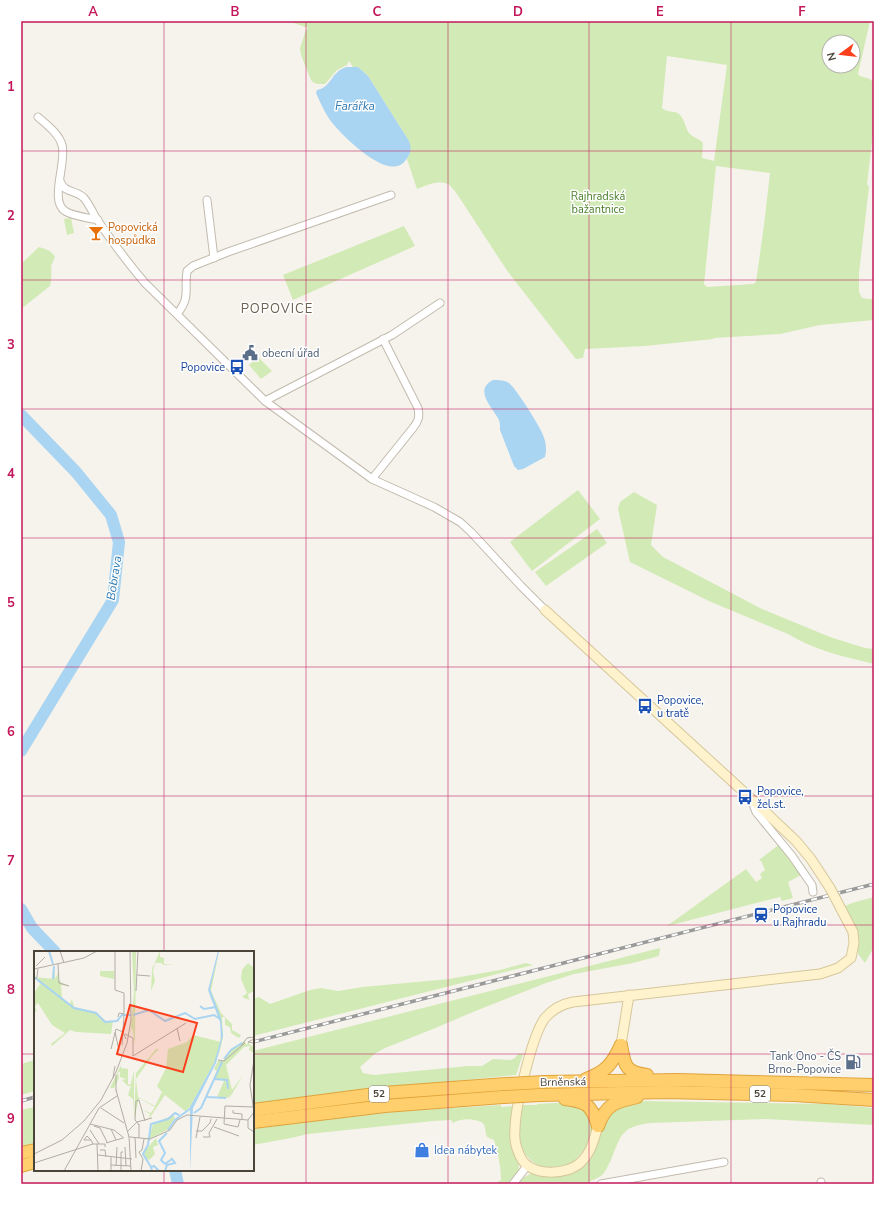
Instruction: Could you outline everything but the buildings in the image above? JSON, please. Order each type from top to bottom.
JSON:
[{"type":"highway","points":[[621,1045],[624,1062],[632,1072],[678,1080]]},
{"type":"highway","points":[[579,1081],[597,1075],[603,1071],[611,1062],[621,1045]]},
{"type":"highway","name":"Brněnská","points":[[254,1110],[383,1094],[544,1082],[678,1080],[874,1085]]},
{"type":"highway","points":[[598,1126],[604,1112],[612,1105],[626,1100],[665,1092]]},
{"type":"highway","name":"Brněnská","points":[[254,1122],[385,1106],[540,1095],[665,1092],[772,1094],[855,1098],[874,1101]]},
{"type":"highway","points":[[540,1095],[573,1100],[587,1105],[592,1110],[598,1126]]},
{"type":"highway","points":[[21,1153],[34,1150]]},
{"type":"highway","points":[[21,1166],[34,1162]]},
{"type":"street","points":[[38,117],[59,138],[62,144],[63,156],[58,196],[59,204],[63,211],[98,220]]},
{"type":"street","points":[[60,181],[63,188],[68,191],[78,193],[90,205],[98,220],[145,283],[265,401],[372,479],[434,507],[460,522],[545,610],[796,841],[812,859],[830,888],[853,932],[854,943],[851,958],[838,968],[820,974],[569,1003],[551,1012],[543,1020],[532,1049],[525,1074],[516,1119],[514,1135],[516,1146],[521,1158],[527,1166],[535,1170],[552,1172],[574,1167],[581,1162],[587,1154],[598,1126]]},
{"type":"street","points":[[58,196],[63,192],[68,191]]},
{"type":"street","points":[[177,314],[186,297],[187,271],[194,266],[228,252],[391,195]]},
{"type":"street","points":[[207,200],[214,258]]},
{"type":"street","points":[[265,401],[392,335],[440,303]]},
{"type":"street","points":[[372,479],[417,423],[418,418],[418,408],[383,339]]},
{"type":"street","points":[[757,804],[754,807],[756,812],[792,856],[812,885],[813,892]]},
{"type":"street","points":[[621,1045],[629,995]]},
{"type":"street","points":[[601,1184],[724,1162]]},
{"type":"street","points":[[512,1184],[527,1166]]},
{"type":"green space","name":"Rajhradská bažantnice","points":[[288,21],[870,21],[861,61],[861,34],[821,34],[821,74],[858,74],[870,79],[874,83],[874,125],[867,184],[869,187],[859,273],[859,292],[862,298],[873,299],[874,296],[874,320],[820,325],[780,334],[714,338],[645,346],[585,349],[583,358],[576,359],[508,272],[452,187],[442,182],[438,182],[417,189],[407,159],[410,150],[409,141],[368,76],[358,67],[353,67],[349,61],[347,65],[337,70],[325,84],[314,83],[311,80],[301,55],[300,48],[305,32],[308,28]],"holes":[[[667,56],[727,65],[714,161],[702,158],[703,143],[690,134],[679,114],[662,108]],[[716,166],[770,173],[756,282],[753,284],[707,287],[704,284]]]},
{"type":"green space","points":[[71,218],[74,233],[67,235],[64,219]]},
{"type":"green space","points":[[404,226],[415,246],[293,300],[283,275]]},
{"type":"green space","points":[[39,247],[46,249],[55,257],[51,266],[50,286],[21,309],[21,264]]},
{"type":"green space","points":[[258,357],[272,371],[261,379],[249,365]]},
{"type":"green space","points":[[578,490],[600,519],[532,571],[510,542]]},
{"type":"green space","points":[[634,492],[657,505],[651,545],[663,557],[762,609],[830,637],[865,648],[874,649],[874,664],[852,659],[798,640],[788,634],[711,602],[630,562],[618,509],[620,502]]},
{"type":"green space","points":[[597,529],[607,543],[546,586],[535,572]]},
{"type":"green space","points":[[781,843],[803,874],[788,882],[793,898],[782,901],[780,897],[667,926],[746,869],[756,882],[762,878],[760,874],[765,870],[761,861],[759,860]]},
{"type":"green space","points":[[874,897],[874,947],[865,963],[858,954],[856,935],[843,907]]},
{"type":"green space","points":[[660,948],[659,956],[633,963],[574,974],[546,983],[385,1048],[376,1053],[360,1067],[363,1073],[374,1075],[482,1066],[493,1059],[511,1060],[518,1054],[523,1054],[516,1075],[346,1092],[254,1104],[254,1051]]},
{"type":"green space","points":[[526,963],[533,965],[254,1036],[254,999],[259,997],[270,1004],[310,990],[321,988],[338,991],[363,987],[449,979],[500,970]]},
{"type":"green space","points":[[34,1060],[34,1091],[21,1095],[21,1064]]},
{"type":"green space","points":[[637,1101],[828,1104],[874,1108],[874,1125],[766,1119],[650,1123],[633,1127],[623,1134],[606,1170],[601,1176],[595,1179],[584,1184],[517,1184],[530,1174],[570,1172],[601,1131],[611,1110]]},
{"type":"green space","points":[[573,1102],[586,1108],[593,1127],[591,1137],[584,1150],[574,1161],[560,1168],[537,1165],[526,1155],[520,1143],[519,1127],[522,1105]]},
{"type":"green space","points":[[501,1105],[501,1107],[515,1106],[519,1171],[507,1184],[495,1184],[501,1180],[499,1160],[494,1140],[487,1137],[483,1123],[472,1119],[464,1119],[453,1123],[451,1120],[433,1121],[308,1134],[254,1145],[254,1129],[402,1111]]},
{"type":"green space","points":[[34,1107],[34,1143],[21,1146],[21,1110]]},
{"type":"water","name":"Farářka","points":[[346,67],[358,67],[368,76],[409,141],[411,149],[410,154],[405,161],[398,166],[389,166],[378,162],[357,148],[331,121],[324,110],[316,93],[317,90],[326,86],[337,73]]},
{"type":"water","points":[[493,380],[505,381],[513,387],[533,416],[544,438],[546,449],[545,457],[523,469],[518,470],[514,466],[500,430],[499,420],[486,399],[485,389],[487,384]]},
{"type":"waterway","name":"Bobrava","points":[[21,415],[76,472],[111,515],[119,542],[113,600],[21,751]]},
{"type":"waterway","name":"Bobrava","points":[[21,909],[32,928],[54,951]]},
{"type":"waterway","name":"Bobrava","points":[[175,1171],[178,1184]]},
{"type":"railway","points":[[254,1042],[874,884]]},
{"type":"railway","points":[[21,1101],[34,1097]]},
{"type":"place","name":"Popovická hospůdka","points":[[96,233]]},
{"type":"place","name":"obecní úřad","points":[[250,353]]},
{"type":"place","name":"Popovice","points":[[237,367]]},
{"type":"place","name":"Popovice, u tratě","points":[[645,706]]},
{"type":"place","name":"Popovice, žel.st.","points":[[745,797]]},
{"type":"place","name":"Popovice u Rajhradu","points":[[761,915]]},
{"type":"place","name":"Tank Ono - ČS Brno-Popovice","points":[[853,1062]]},
{"type":"place","name":"Idea nábytek","points":[[422,1150]]},
{"type":"district","name":"POPOVICE","points":[[277,309]]}]
